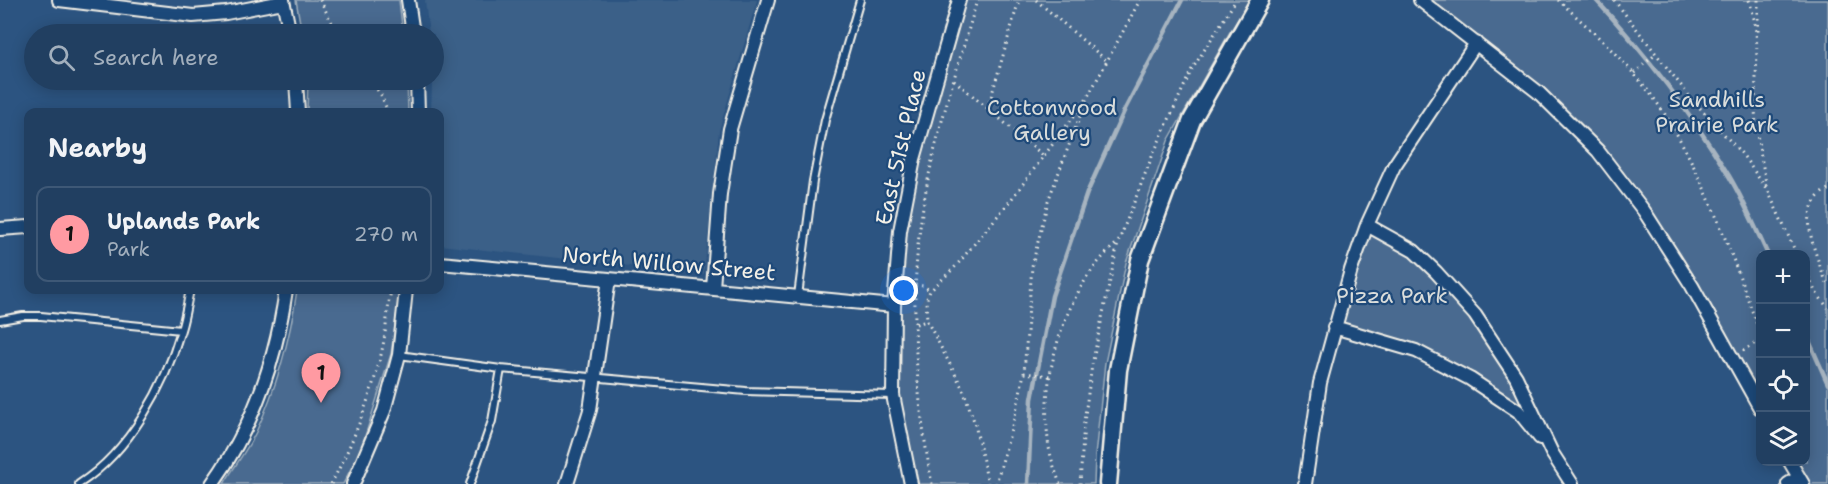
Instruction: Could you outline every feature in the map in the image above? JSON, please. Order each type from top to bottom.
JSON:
[{"type":"street","points":[[59,0],[194,16],[226,13],[283,1],[288,24]]},
{"type":"street","points":[[408,0],[412,24]]},
{"type":"street","points":[[713,288],[720,194],[730,129],[768,0]]},
{"type":"street","name":"East 51st Place","points":[[911,484],[893,395],[894,306],[900,231],[914,159],[959,0]]},
{"type":"street","points":[[1108,484],[1118,370],[1140,260],[1192,120],[1260,0]]},
{"type":"street","points":[[1420,0],[1538,92],[1598,151],[1644,212],[1686,276],[1756,399]]},
{"type":"street","points":[[1305,484],[1320,383],[1334,327],[1367,225],[1394,166],[1476,43]]},
{"type":"street","points":[[297,90],[298,108]]},
{"type":"street","points":[[417,90],[418,108]]},
{"type":"street","points":[[1367,225],[1414,251],[1475,315],[1516,377],[1552,453]]},
{"type":"street","points":[[0,229],[24,226]]},
{"type":"street","name":"North Willow Street","points":[[444,264],[894,306]]},
{"type":"street","points":[[567,484],[590,410],[609,279]]},
{"type":"street","points":[[212,484],[245,430],[259,399],[279,336],[285,294]]},
{"type":"street","points":[[353,484],[384,411],[399,355],[406,294]]},
{"type":"street","points":[[1334,327],[1416,351],[1470,379],[1518,411],[1552,453],[1572,484]]},
{"type":"street","points":[[1788,484],[1801,480],[1792,466]]},
{"type":"lane","points":[[798,296],[813,181],[825,120],[860,0]]},
{"type":"lane","points":[[80,484],[98,472],[138,425],[164,378],[182,330],[189,294]]},
{"type":"lane","points":[[0,320],[41,316],[182,330]]},
{"type":"lane","points":[[399,355],[501,369],[746,391],[893,395]]},
{"type":"lane","points":[[470,484],[492,421],[501,369]]},
{"type":"path","points":[[320,0],[333,24]]},
{"type":"path","points":[[932,484],[919,402],[915,285],[917,252],[927,185],[977,0]]},
{"type":"path","points":[[988,108],[1019,0]]},
{"type":"path","points":[[1036,0],[1107,61]]},
{"type":"path","points":[[988,484],[975,424],[963,389],[927,321],[926,301],[930,291],[956,266],[1045,157],[1086,100],[1140,0]]},
{"type":"path","points":[[1080,484],[1084,422],[1092,365],[1118,243],[1151,159],[1191,71],[1236,0]]},
{"type":"path","points":[[1558,0],[1634,73],[1666,116],[1696,173],[1733,257],[1756,319]]},
{"type":"path","points":[[1614,0],[1690,97],[1742,154],[1768,192],[1795,250]]},
{"type":"path","points":[[1749,0],[1754,14],[1758,43]]},
{"type":"path","points":[[1758,0],[1756,124],[1768,192]]},
{"type":"path","points":[[1634,73],[1656,54]]},
{"type":"path","points":[[954,80],[1045,157]]},
{"type":"path","points":[[377,90],[386,108]]},
{"type":"path","points":[[996,484],[1024,373],[1032,266],[1048,201],[1086,100]]},
{"type":"path","points":[[1828,189],[1818,195],[1809,214],[1812,240],[1828,287]]},
{"type":"path","points":[[1060,484],[1048,441],[1047,376],[1058,340],[1078,295],[1106,252],[1118,243]]},
{"type":"path","points":[[1810,280],[1828,308]]},
{"type":"path","points":[[915,285],[924,286],[930,291]]},
{"type":"path","points":[[331,484],[361,420],[381,357],[390,294]]},
{"type":"path","points":[[916,324],[927,321]]},
{"type":"path","points":[[1743,351],[1756,343]]},
{"type":"path","points":[[1024,373],[1047,376]]},
{"type":"shaded area","points":[[425,0],[757,0],[719,131],[704,274],[444,245],[444,108],[431,108],[432,90],[444,90],[444,24],[428,24]]},
{"type":"green space","points":[[296,0],[399,0],[402,24],[300,24]]},
{"type":"green space","name":"Cottonwood Gallery","points":[[966,0],[1251,0],[1230,32],[1168,141],[1126,263],[1105,363],[1094,484],[916,484],[897,390],[898,309],[904,241],[916,176]]},
{"type":"green space","name":"Sandhills Prairie Park","points":[[1428,0],[1828,0],[1828,484],[1810,484],[1800,466],[1810,466],[1810,250],[1756,250],[1756,389],[1669,238],[1628,178],[1565,108]]},
{"type":"green space","points":[[308,90],[407,90],[408,108],[307,108]]},
{"type":"green space","name":"Pizza Park","points":[[1367,225],[1414,251],[1475,315],[1552,453],[1518,411],[1416,351],[1334,327]]},
{"type":"green space","points":[[296,294],[399,294],[391,354],[361,449],[343,484],[224,484],[264,415],[291,327]]},
{"type":"waterway","points":[[1028,484],[1032,399],[1052,296],[1087,193],[1125,109],[1182,0]]},
{"type":"waterway","points":[[1596,0],[1633,41],[1699,130],[1734,186],[1766,250]]},
{"type":"waterway","points":[[1810,343],[1828,384]]},
{"type":"place","name":"Uplands Park","points":[[321,403]]}]
